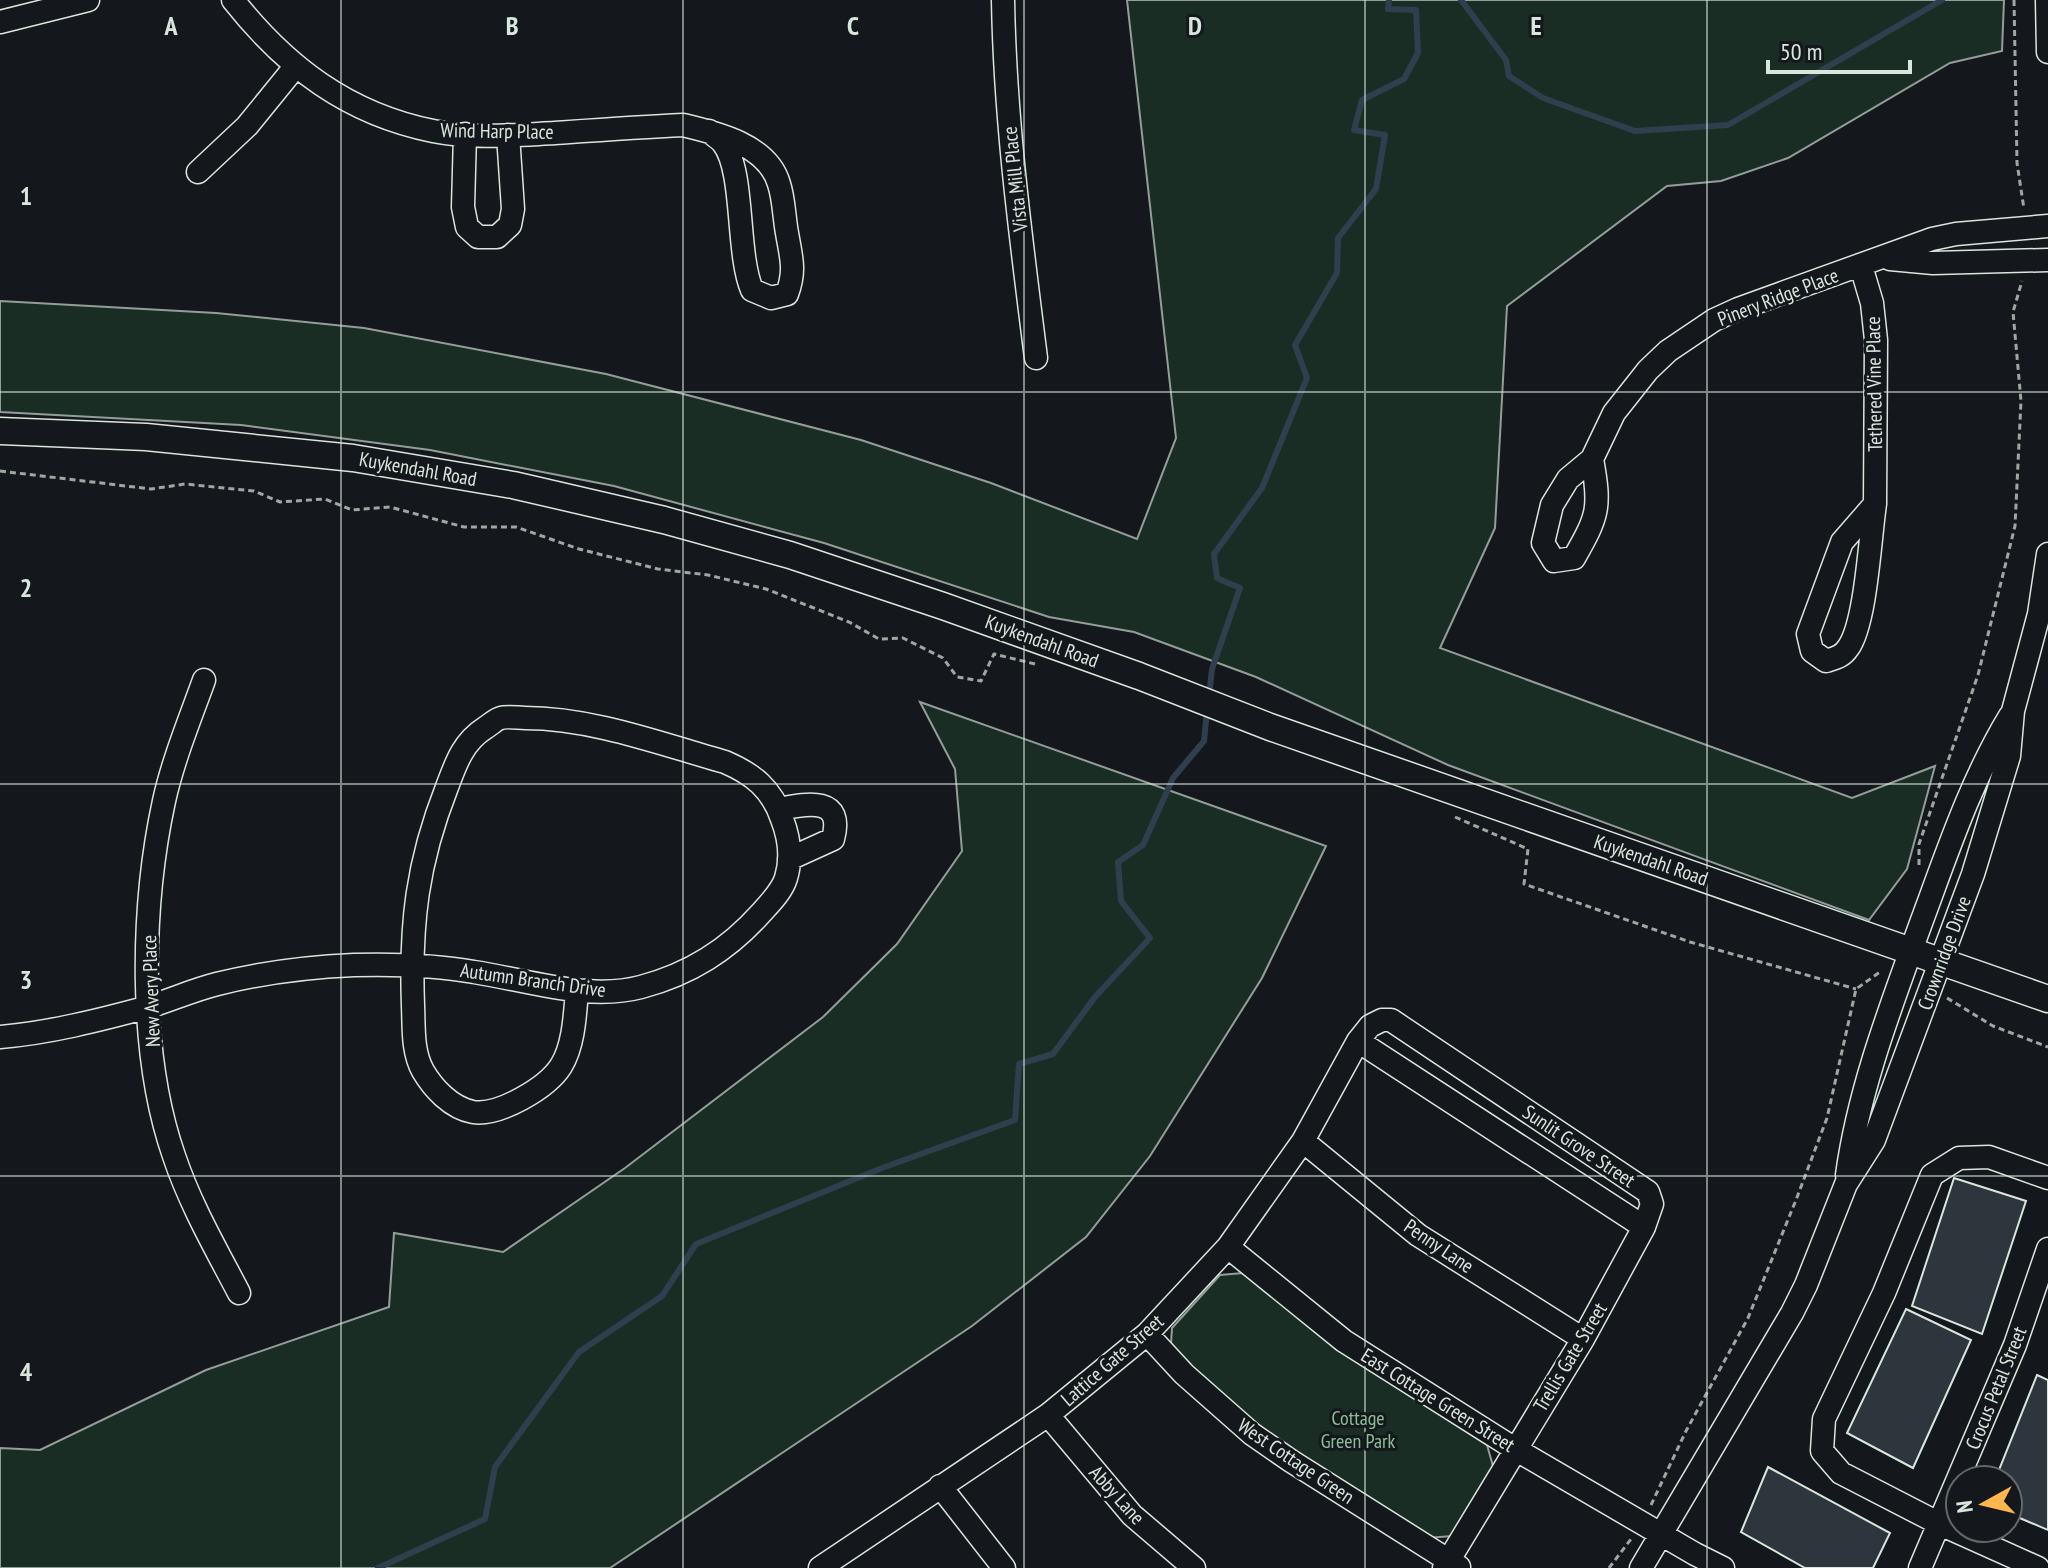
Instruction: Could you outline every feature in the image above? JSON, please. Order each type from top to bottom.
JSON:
[{"type":"main road","name":"Kuykendahl Road","points":[[0,431],[146,437],[339,456],[513,485],[664,520],[790,555],[943,606],[1270,727],[2048,999]]},
{"type":"street","points":[[0,22],[88,0]]},
{"type":"street","name":"Wind Harp Place","points":[[233,0],[295,67],[332,92],[365,109],[434,131],[508,135],[683,125],[709,131],[740,143],[761,156],[779,182],[793,277],[787,294],[771,298],[752,290],[746,274],[730,160],[724,144],[709,131]]},
{"type":"street","name":"Vista Mill Place","points":[[1003,0],[1016,203],[1036,358]]},
{"type":"street","points":[[2047,0],[2048,52]]},
{"type":"street","points":[[198,172],[247,126],[295,67]]},
{"type":"street","points":[[465,134],[463,207],[467,227],[478,237],[497,237],[510,225],[513,209],[508,135]]},
{"type":"street","name":"Pinery Ridge Place","points":[[1592,459],[1614,413],[1648,370],[1689,335],[1738,309],[1932,239],[2048,226]]},
{"type":"street","name":"Pinery Ridge Place","points":[[1884,258],[1933,263],[2048,260]]},
{"type":"street","name":"Tethered Vine Place","points":[[1861,266],[1872,303],[1876,340],[1875,504],[1859,616],[1850,645],[1841,656],[1826,661],[1812,651],[1808,634],[1813,616],[1842,542],[1875,504]]},
{"type":"street","name":"Crownridge Drive","points":[[1641,1568],[1652,1529],[1792,1313],[1846,1184],[1874,1140],[1973,874],[2009,756],[2013,711],[2032,645],[2047,568]]},
{"type":"street","name":"New Avery Place","points":[[204,680],[164,799],[151,894],[148,1007],[162,1114],[174,1156],[190,1197],[239,1293]]},
{"type":"street","name":"Crownridge Drive","points":[[1846,1184],[1853,1132],[1879,1041],[1988,753],[2013,711]]},
{"type":"street","name":"Autumn Branch Drive","points":[[0,1037],[49,1030],[148,1007],[215,985],[260,975],[354,965],[473,971],[577,990],[617,991],[678,976],[722,951],[775,898],[786,880],[788,835],[775,798],[746,771],[725,762],[636,737],[543,718],[500,718],[473,735],[460,753],[433,822],[417,889],[412,966]]},
{"type":"street","points":[[779,809],[811,803],[830,810],[834,819],[833,839],[789,859]]},
{"type":"street","points":[[412,966],[415,1049],[422,1070],[443,1098],[473,1112],[510,1106],[544,1084],[561,1066],[569,1044],[577,990]]},
{"type":"street","name":"Sunlit Grove Street","points":[[1382,1020],[1391,1020],[1648,1192],[1652,1204],[1644,1227],[1358,1041],[1370,1026],[1382,1020]]},
{"type":"street","name":"Lattice Gate Street","points":[[830,1565],[940,1486],[1048,1415],[1147,1334],[1228,1247],[1303,1141],[1358,1041]]},
{"type":"street","name":"Penny Lane","points":[[1303,1141],[1418,1235],[1583,1339]]},
{"type":"street","points":[[2038,1568],[1940,1524],[1841,1473],[1822,1451],[1824,1419],[1884,1293],[1932,1175],[1959,1158],[1989,1157],[2048,1178]]},
{"type":"street","name":"Trellis Gate Street","points":[[1451,1565],[1515,1449],[1583,1339],[1644,1227]]},
{"type":"street","name":"East Cottage Green Street","points":[[1228,1247],[1344,1341],[1515,1449],[1723,1568]]},
{"type":"street","name":"Crocus Petal Street","points":[[1920,1568],[2015,1345],[2048,1249]]},
{"type":"street","name":"West Cottage Green","points":[[1147,1334],[1184,1374],[1252,1434],[1451,1565]]},
{"type":"street","name":"Abby Lane","points":[[1048,1415],[1132,1515],[1194,1568]]},
{"type":"street","points":[[940,1486],[1004,1568]]},
{"type":"path","points":[[2014,0],[2012,31],[2017,163],[2024,228]]},
{"type":"path","points":[[1919,870],[1919,844],[1978,675],[2015,526],[2021,401],[2013,312],[2024,261]]},
{"type":"path","points":[[0,471],[151,489],[185,484],[254,491],[280,502],[325,499],[352,510],[390,507],[464,527],[516,527],[579,549],[658,569],[708,575],[766,589],[849,622],[879,639],[903,638],[943,658],[957,677],[981,681],[994,654],[1037,665]]},
{"type":"path","points":[[1456,818],[1528,849],[1524,884],[1690,942],[1856,989]]},
{"type":"path","points":[[1609,1568],[1652,1529],[1686,1431],[1748,1318],[1827,1118],[1856,989],[1880,972],[1901,981]]},
{"type":"path","points":[[1930,992],[1993,1026],[2048,1047]]},
{"type":"green space","points":[[1127,0],[2004,0],[2002,51],[1950,63],[1788,158],[1721,181],[1667,186],[1507,306],[1495,528],[1440,648],[1852,798],[1935,766],[1907,869],[1869,920],[1448,765],[1256,677],[1134,632],[1049,617],[824,543],[614,486],[430,450],[241,425],[0,412],[0,301],[216,313],[364,328],[606,374],[861,440],[991,483],[1137,539],[1176,438]]},
{"type":"green space","points":[[920,702],[1326,846],[1262,978],[1150,1156],[1086,1237],[972,1326],[610,1568],[0,1568],[0,1448],[40,1450],[206,1370],[389,1307],[394,1233],[503,1252],[625,1168],[823,1017],[897,944],[962,851],[955,769]]},
{"type":"green space","name":"Cottage Green Park","points":[[1243,1273],[1343,1353],[1487,1445],[1493,1466],[1453,1536],[1426,1538],[1318,1470],[1204,1385],[1171,1344],[1172,1328],[1220,1275]]},
{"type":"building","points":[[1954,1178],[2026,1201],[1982,1334],[1912,1306]]},
{"type":"building","points":[[1906,1309],[1971,1340],[1913,1468],[1847,1433]]},
{"type":"building","points":[[2037,1375],[2048,1380],[2048,1530],[2024,1520],[2024,1464],[2001,1464]]},
{"type":"building","points":[[1768,1467],[1890,1533],[1873,1568],[1805,1568],[1741,1532]]},
{"type":"waterway","points":[[1209,696],[1212,669],[1240,588],[1217,578],[1214,554],[1262,488],[1307,378],[1295,345],[1337,273],[1338,238],[1376,189],[1385,135],[1354,130],[1362,100],[1404,79],[1418,53],[1416,10],[1388,9],[1389,0]]},
{"type":"waterway","points":[[1461,0],[1506,60],[1509,76],[1543,98],[1635,131],[1728,125],[1942,0]]},
{"type":"waterway","points":[[378,1568],[485,1519],[495,1467],[579,1352],[662,1296],[696,1244],[882,1168],[1015,1120],[1019,1064],[1053,1054],[1095,997],[1150,938],[1121,901],[1118,862],[1143,845],[1173,778],[1204,741],[1207,711]]}]
